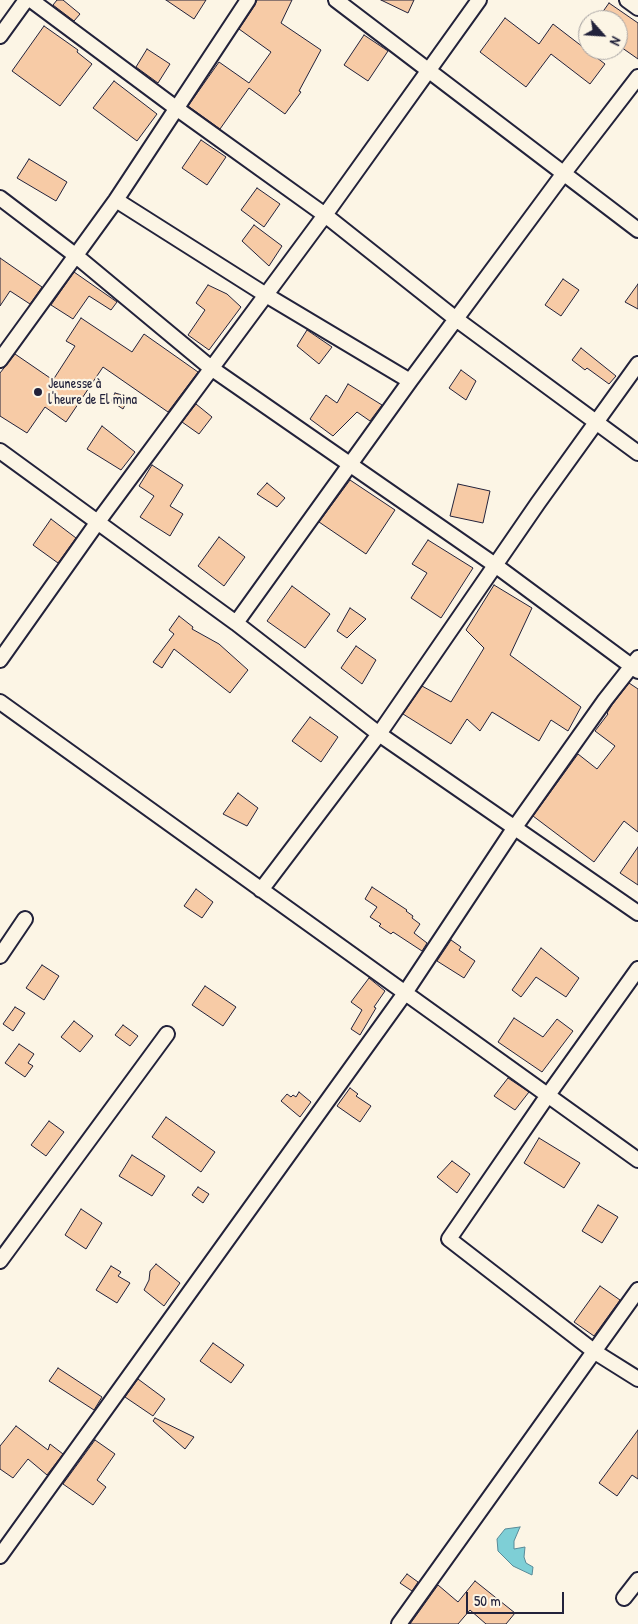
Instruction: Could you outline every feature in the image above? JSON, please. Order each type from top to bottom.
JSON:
[{"type":"street","points":[[0,36],[26,0]]},
{"type":"street","points":[[31,0],[176,108],[325,215],[456,319],[638,453]]},
{"type":"street","points":[[0,360],[116,200],[248,0]]},
{"type":"street","points":[[336,0],[638,230]]},
{"type":"street","points":[[0,660],[97,523],[325,215],[479,0]]},
{"type":"street","points":[[627,0],[638,8]]},
{"type":"street","points":[[236,624],[410,381],[564,173],[638,77]]},
{"type":"street","points":[[0,198],[75,255],[211,368],[636,665],[605,700],[515,827],[405,993],[0,1556]]},
{"type":"street","points":[[116,200],[266,295],[410,381]]},
{"type":"street","points":[[261,890],[379,734],[638,364]]},
{"type":"street","points":[[0,451],[236,624],[379,734],[638,913]]},
{"type":"street","points":[[0,702],[638,1160]]},
{"type":"street","points":[[0,956],[25,919]]},
{"type":"street","points":[[638,970],[548,1095],[449,1239],[595,1352],[638,1379]]},
{"type":"street","points":[[0,1261],[167,1034]]},
{"type":"street","points":[[399,1624],[638,1290]]},
{"type":"street","points":[[624,1598],[638,1580]]},
{"type":"water","points":[[520,1527],[514,1541],[514,1549],[525,1547],[524,1557],[526,1563],[533,1567],[532,1575],[513,1566],[498,1551],[497,1539],[505,1529]]},
{"type":"building","points":[[57,0],[63,0],[80,14],[74,21],[53,5]]},
{"type":"building","points":[[166,0],[206,0],[194,19]]},
{"type":"building","points":[[257,0],[292,0],[281,23],[321,50],[299,91],[301,92],[285,114],[249,88],[220,129],[188,106],[219,62],[249,83],[271,52],[239,29]]},
{"type":"building","points":[[381,0],[414,0],[408,13]]},
{"type":"building","points":[[609,3],[619,10],[604,10]]},
{"type":"building","points":[[628,16],[638,23],[638,59],[628,52]]},
{"type":"building","points":[[505,18],[539,44],[553,24],[578,43],[578,60],[600,60],[605,64],[590,84],[551,54],[526,87],[480,52]]},
{"type":"building","points":[[44,26],[78,50],[77,52],[92,64],[60,106],[12,71]]},
{"type":"building","points":[[364,35],[388,51],[368,81],[344,65]]},
{"type":"building","points":[[147,49],[170,64],[158,83],[136,67]]},
{"type":"building","points":[[114,81],[157,114],[137,141],[93,108]]},
{"type":"building","points":[[201,140],[226,157],[207,185],[182,168]]},
{"type":"building","points":[[29,159],[67,182],[56,201],[17,178]]},
{"type":"building","points":[[257,188],[280,204],[264,227],[241,210]]},
{"type":"building","points":[[254,225],[282,246],[269,266],[242,241]]},
{"type":"building","points":[[0,258],[42,287],[30,304],[10,291],[0,306]]},
{"type":"building","points":[[74,272],[117,302],[111,310],[89,296],[73,319],[51,305]]},
{"type":"building","points":[[563,279],[579,290],[561,316],[545,305]]},
{"type":"building","points":[[638,284],[638,309],[625,302]]},
{"type":"building","points":[[208,285],[227,294],[241,307],[209,350],[188,335],[205,310],[196,303]]},
{"type":"building","points":[[81,318],[132,352],[144,334],[198,372],[168,412],[103,367],[66,422],[45,407],[27,433],[0,416],[0,373],[15,354],[53,380],[75,346],[66,341]]},
{"type":"building","points":[[307,330],[332,347],[319,364],[297,346]]},
{"type":"building","points":[[581,348],[616,376],[609,384],[572,360]]},
{"type":"building","points":[[461,370],[476,381],[466,400],[449,388]]},
{"type":"building","points":[[348,384],[382,405],[370,421],[357,412],[333,436],[310,419],[326,395],[337,403]]},
{"type":"building","points":[[115,393],[129,397],[123,409],[111,401]]},
{"type":"building","points":[[196,404],[212,417],[199,434],[182,422]]},
{"type":"building","points":[[102,426],[135,452],[121,470],[87,449]]},
{"type":"building","points":[[152,465],[183,485],[170,506],[183,514],[170,536],[140,517],[154,496],[139,486]]},
{"type":"building","points":[[350,480],[395,510],[366,554],[319,522]]},
{"type":"building","points":[[267,483],[285,498],[277,507],[257,494]]},
{"type":"building","points":[[458,484],[490,491],[483,523],[450,516]]},
{"type":"building","points":[[51,519],[76,538],[58,563],[33,545]]},
{"type":"building","points":[[219,537],[245,557],[224,586],[198,566]]},
{"type":"building","points":[[428,540],[473,568],[441,618],[411,598],[427,573],[412,564]]},
{"type":"building","points":[[494,585],[532,608],[510,655],[581,707],[568,731],[551,720],[539,741],[492,712],[480,731],[467,719],[451,744],[403,714],[422,686],[451,702],[484,648],[466,630]]},
{"type":"building","points":[[292,586],[330,614],[305,648],[267,621]]},
{"type":"building","points":[[350,608],[366,619],[347,638],[337,631]]},
{"type":"building","points":[[179,616],[193,627],[192,629],[219,644],[248,670],[230,693],[174,649],[162,668],[153,662],[174,634],[169,630]]},
{"type":"building","points":[[356,646],[376,660],[362,684],[341,668]]},
{"type":"building","points":[[629,683],[638,689],[638,832],[624,821],[594,862],[533,816],[578,754],[597,769],[615,746],[595,731]]},
{"type":"building","points":[[310,717],[338,737],[321,762],[292,741]]},
{"type":"building","points":[[238,793],[258,808],[247,826],[223,814]]},
{"type":"building","points":[[638,847],[638,885],[620,873]]},
{"type":"building","points":[[372,887],[407,910],[413,916],[412,918],[420,924],[414,933],[427,943],[422,951],[393,932],[391,934],[370,917],[377,907],[365,899]]},
{"type":"building","points":[[196,889],[213,902],[202,918],[184,906]]},
{"type":"building","points":[[451,940],[461,947],[459,950],[475,961],[464,978],[437,961]]},
{"type":"building","points":[[541,948],[579,978],[566,997],[536,977],[521,997],[512,990]]},
{"type":"building","points":[[42,965],[59,976],[44,1000],[26,988]]},
{"type":"building","points":[[369,978],[385,991],[374,1007],[376,1008],[360,1035],[351,1029],[362,1010],[351,1002]]},
{"type":"building","points":[[205,986],[236,1007],[223,1026],[192,1005]]},
{"type":"building","points":[[15,1007],[25,1013],[13,1031],[3,1024]]},
{"type":"building","points":[[514,1018],[543,1037],[557,1019],[573,1031],[542,1072],[498,1042]]},
{"type":"building","points":[[74,1021],[93,1036],[80,1052],[61,1037]]},
{"type":"building","points":[[123,1025],[138,1036],[130,1046],[115,1035]]},
{"type":"building","points":[[19,1044],[34,1054],[28,1063],[33,1066],[25,1077],[5,1063]]},
{"type":"building","points":[[508,1078],[529,1092],[515,1110],[494,1096]]},
{"type":"building","points":[[350,1088],[358,1094],[356,1096],[371,1106],[360,1122],[337,1106]]},
{"type":"building","points":[[299,1092],[311,1102],[300,1117],[281,1101],[287,1094],[291,1097],[293,1095],[296,1097]]},
{"type":"building","points":[[166,1117],[215,1152],[201,1172],[152,1137]]},
{"type":"building","points":[[49,1121],[64,1132],[46,1156],[31,1145]]},
{"type":"building","points":[[539,1138],[580,1163],[564,1188],[524,1163]]},
{"type":"building","points":[[132,1155],[165,1176],[152,1196],[119,1176]]},
{"type":"building","points":[[452,1161],[470,1174],[457,1193],[437,1177]]},
{"type":"building","points":[[198,1187],[209,1194],[203,1203],[192,1195]]},
{"type":"building","points":[[598,1205],[618,1217],[602,1243],[582,1231]]},
{"type":"building","points":[[81,1209],[102,1223],[86,1249],[65,1235]]},
{"type":"building","points":[[156,1264],[180,1283],[164,1306],[144,1290],[149,1280],[150,1271]]},
{"type":"building","points":[[111,1266],[121,1272],[118,1276],[130,1283],[117,1303],[96,1290]]},
{"type":"building","points":[[600,1286],[620,1300],[594,1336],[574,1322]]},
{"type":"building","points":[[213,1343],[244,1365],[231,1383],[200,1361]]},
{"type":"building","points":[[58,1368],[102,1397],[94,1410],[49,1381]]},
{"type":"building","points":[[138,1379],[165,1399],[153,1416],[125,1397]]},
{"type":"building","points":[[155,1418],[194,1437],[185,1449],[153,1421]]},
{"type":"building","points":[[16,1426],[48,1450],[50,1444],[63,1454],[47,1475],[28,1459],[13,1478],[0,1469],[0,1446]]},
{"type":"building","points":[[638,1430],[638,1479],[632,1475],[617,1496],[599,1483]]},
{"type":"building","points":[[95,1440],[115,1454],[97,1480],[106,1487],[93,1505],[63,1484]]},
{"type":"building","points":[[407,1574],[418,1582],[412,1591],[400,1583]]},
{"type":"building","points":[[475,1581],[515,1613],[506,1624],[486,1624],[470,1610],[458,1624],[410,1624],[438,1585],[458,1602]]},
{"type":"place","name":"Jeunesse à l'heure de El mina","points":[[38,392]]}]
